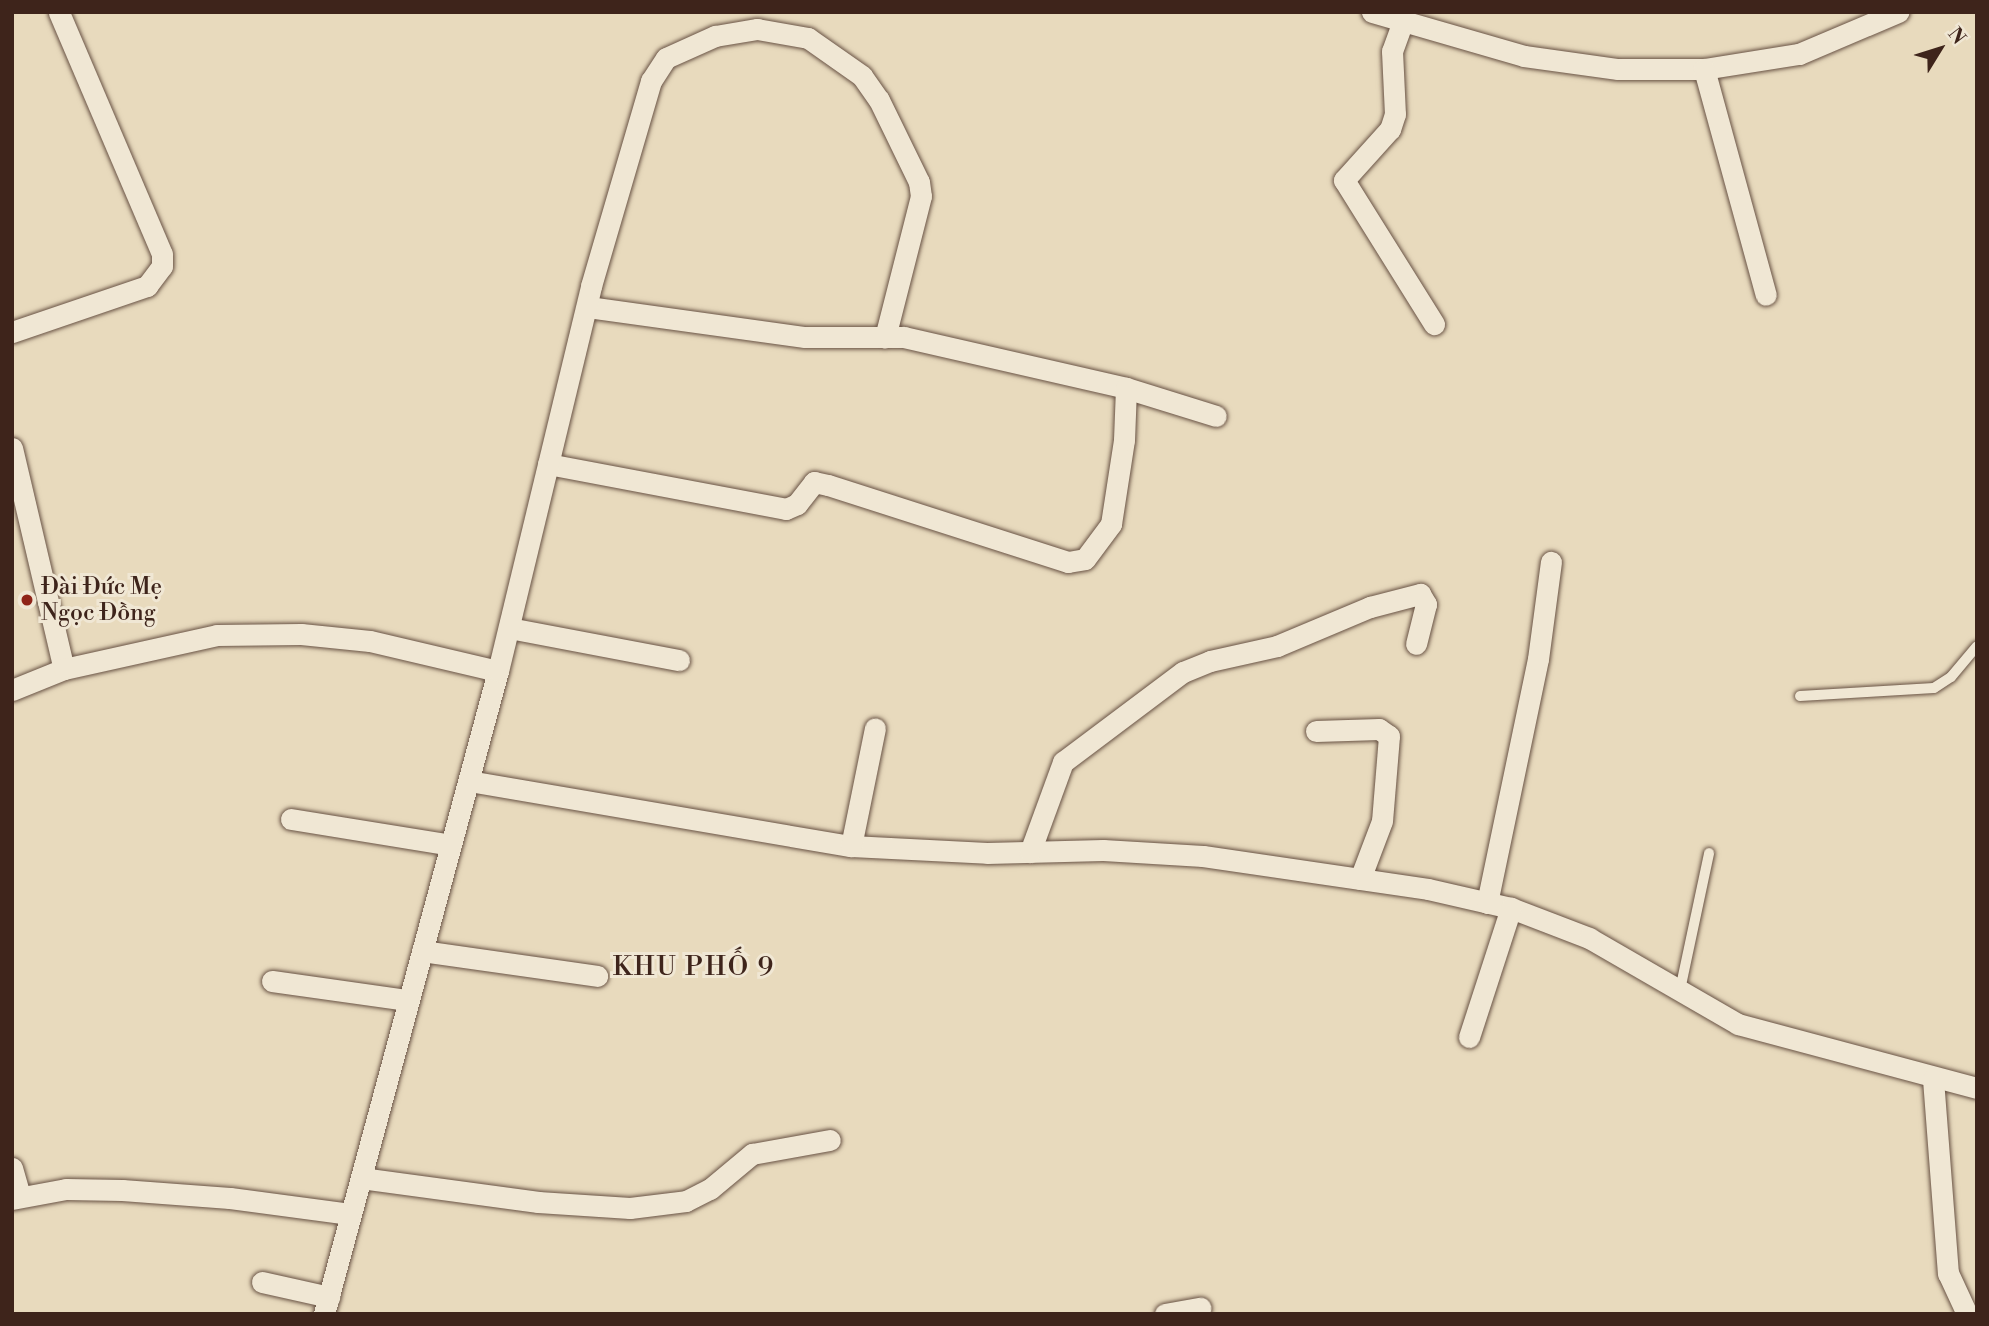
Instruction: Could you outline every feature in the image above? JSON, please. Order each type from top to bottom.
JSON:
[{"type":"street","points":[[12,332],[147,286],[162,266],[162,254],[59,12]]},
{"type":"street","points":[[1372,12],[1403,21],[1453,22],[1524,56],[1618,69],[1704,69],[1799,54],[1898,12]]},
{"type":"street","points":[[1403,21],[1392,51],[1395,114],[1390,129],[1344,180],[1434,324]]},
{"type":"street","points":[[262,1282],[326,1305],[469,781],[588,307],[651,81],[678,49],[757,29],[808,38],[862,76],[919,182],[914,230],[885,337]]},
{"type":"street","points":[[1704,69],[1766,295]]},
{"type":"street","points":[[588,307],[805,337],[904,337],[1126,388],[1216,416]]},
{"type":"street","points":[[548,464],[786,509],[797,504],[814,482],[1068,562],[1085,559],[1111,524],[1124,440],[1126,388]]},
{"type":"street","points":[[12,448],[64,669]]},
{"type":"street","points":[[1486,903],[1538,659],[1551,562]]},
{"type":"street","points":[[1030,852],[1063,762],[1183,672],[1210,661],[1277,646],[1370,607],[1420,594],[1426,604],[1416,644]]},
{"type":"street","points":[[509,628],[679,660]]},
{"type":"street","points":[[12,690],[64,669],[217,635],[301,634],[370,642],[498,671]]},
{"type":"street","points":[[852,846],[875,728]]},
{"type":"street","points":[[1316,731],[1379,729],[1389,736],[1382,821],[1360,879]]},
{"type":"street","points":[[469,781],[852,846],[1030,852],[1103,850],[1203,856],[1360,879],[1511,908],[1589,938],[1738,1024],[1933,1079],[1977,1088]]},
{"type":"street","points":[[290,819],[451,845]]},
{"type":"street","points":[[1469,1037],[1511,908]]},
{"type":"street","points":[[422,951],[597,976]]},
{"type":"street","points":[[272,981],[408,1000]]},
{"type":"street","points":[[1933,1079],[1948,1273],[1967,1314]]},
{"type":"street","points":[[361,1178],[538,1202],[631,1208],[686,1201],[710,1189],[752,1153],[830,1140]]},
{"type":"street","points":[[12,1168],[16,1197],[66,1189],[122,1190],[230,1198],[350,1214]]},
{"type":"street","points":[[1165,1314],[1200,1308]]},
{"type":"lane","points":[[1800,696],[1934,688],[1951,677],[1977,646]]},
{"type":"lane","points":[[1680,990],[1709,853]]},
{"type":"place","name":"Đài Đức Mẹ Ngọc Đồng","points":[[27,600]]},
{"type":"district","name":"KHU PHỐ 9","points":[[694,968]]}]
